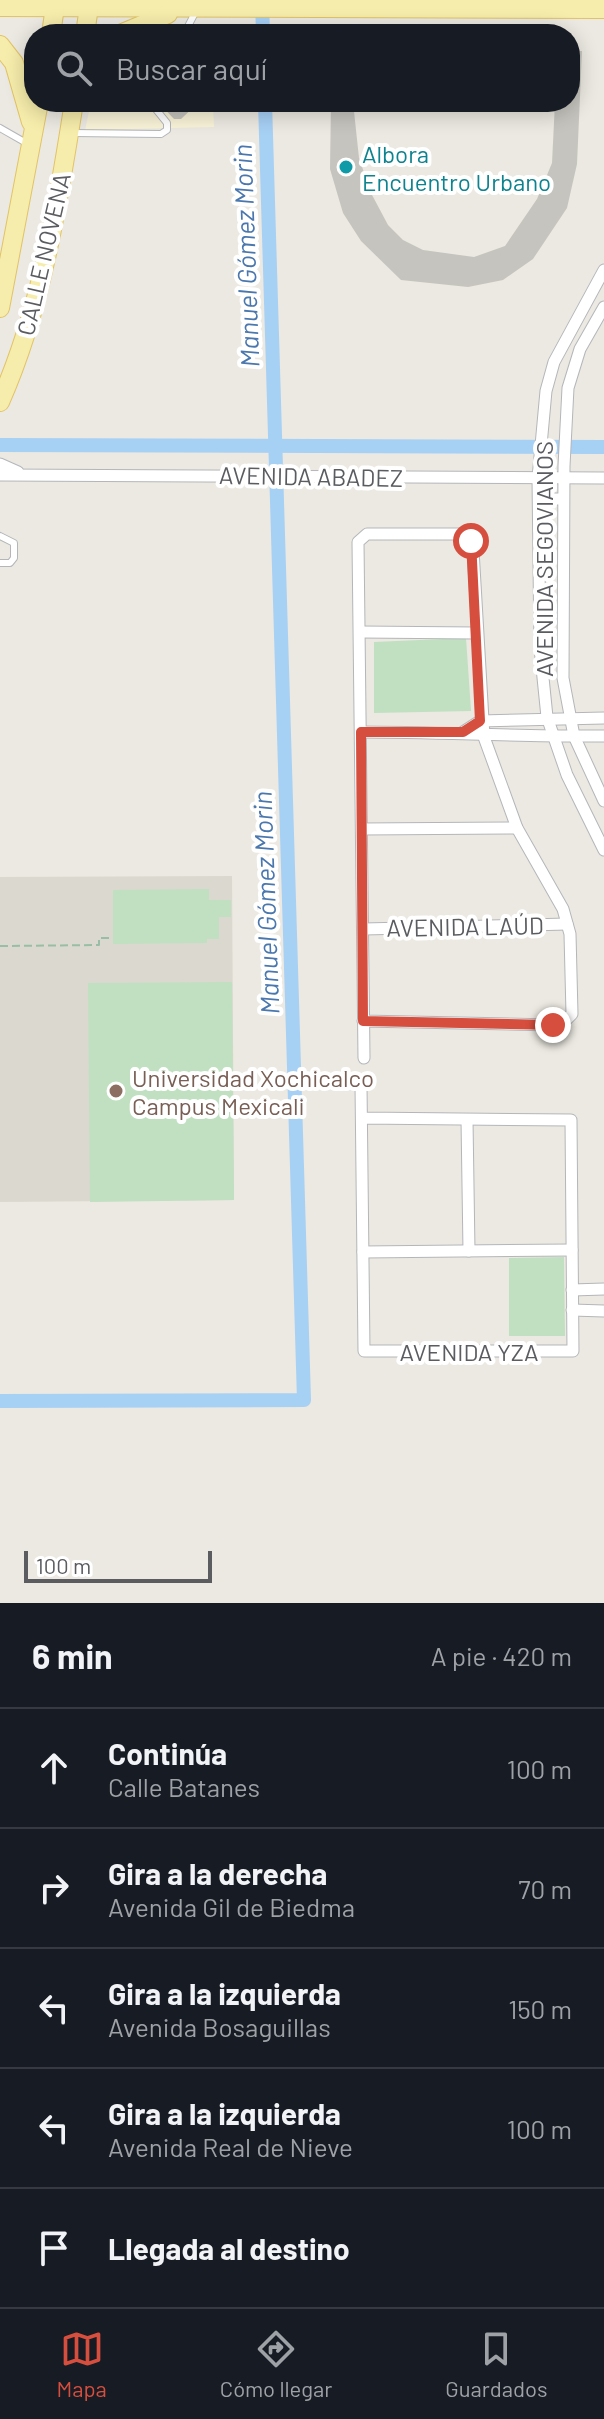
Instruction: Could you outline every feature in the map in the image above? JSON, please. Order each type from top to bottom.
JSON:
[{"type":"main road","points":[[53,24],[56,3]]},
{"type":"main road","points":[[0,7],[56,3],[195,8],[604,9]]},
{"type":"main road","points":[[87,24],[90,4]]},
{"type":"main road","points":[[139,24],[195,8]]},
{"type":"main road","points":[[0,45],[14,63],[24,105]]},
{"type":"main road","points":[[26,112],[32,138]]},
{"type":"main road","name":"CALLE NOVENA","points":[[0,308],[37,112]]},
{"type":"main road","name":"CALLE NOVENA","points":[[0,402],[18,360],[40,286],[72,112]]},
{"type":"street","name":"AVENIDA SEGOVIANOS","points":[[604,270],[554,362],[542,424],[538,478],[540,648],[547,717],[552,737],[604,850]]},
{"type":"street","name":"AVENIDA SEGOVIANOS","points":[[604,307],[573,368],[565,421],[563,499],[563,678],[568,717],[604,801]]},
{"type":"street","points":[[542,424],[565,421]]},
{"type":"street","name":"AVENIDA ABADEZ","points":[[0,464],[18,473]]},
{"type":"street","name":"AVENIDA ABADEZ","points":[[0,475],[538,478],[564,472],[604,478]]},
{"type":"street","points":[[539,499],[563,499]]},
{"type":"street","points":[[540,530],[563,530]]},
{"type":"street","points":[[363,1021],[553,1025],[562,1024],[572,1014],[567,924],[563,909],[517,828],[480,721],[473,550],[471,541],[461,534],[367,534],[358,542],[364,929],[363,1021],[364,1058]]},
{"type":"street","points":[[360,632],[476,633]]},
{"type":"street","points":[[463,732],[480,721],[604,718]]},
{"type":"street","points":[[361,732],[463,732],[484,737],[604,736]]},
{"type":"street","points":[[362,829],[517,828]]},
{"type":"street","name":"AVENIDA LAÚD","points":[[364,929],[567,924]]},
{"type":"street","points":[[361,1085],[363,1252],[572,1250]]},
{"type":"street","points":[[362,1118],[571,1120],[572,1310],[604,1311]]},
{"type":"street","points":[[467,1120],[469,1251]]},
{"type":"street","name":"AVENIDA YZA","points":[[363,1252],[364,1351],[573,1351],[572,1310]]},
{"type":"street","points":[[572,1290],[604,1289]]},
{"type":"lane","points":[[188,24],[195,8]]},
{"type":"lane","points":[[69,133],[161,134],[167,130],[167,123],[158,112]]},
{"type":"lane","points":[[0,128],[32,138]]},
{"type":"lane","points":[[0,536],[14,543],[14,558],[10,563],[0,563]]},
{"type":"path","points":[[0,946],[99,945],[99,938],[113,938]]},
{"type":"shaded area","points":[[89,112],[213,112],[214,127],[85,130]]},
{"type":"shaded area","name":"Universidad Xochicalco Campus Mexicali","points":[[232,876],[234,1200],[0,1202],[0,877]]},
{"type":"green space","points":[[466,638],[471,711],[374,713],[374,642]]},
{"type":"green space","points":[[209,889],[209,900],[231,900],[231,917],[219,917],[219,939],[207,939],[207,943],[113,944],[113,890]]},
{"type":"green space","points":[[232,982],[234,1200],[90,1202],[88,983]]},
{"type":"green space","points":[[564,1257],[565,1336],[509,1336],[509,1258]]},
{"type":"building","name":"Albora Encuentro Urbano","points":[[580,51],[582,51],[580,96]]},
{"type":"building","points":[[167,112],[188,112],[181,119],[174,119]]},
{"type":"building","name":"Albora Encuentro Urbano","points":[[331,112],[354,112],[359,158],[371,193],[388,225],[403,240],[423,250],[474,257],[505,246],[537,199],[552,163],[555,112],[579,112],[577,164],[567,208],[533,259],[503,280],[468,287],[401,280],[361,241],[343,213],[330,169]]},
{"type":"waterway","name":"Manuel Gómez Morin","points":[[262,0],[263,24]]},
{"type":"waterway","name":"Manuel Gómez Morin","points":[[0,1401],[304,1400],[265,112]]},
{"type":"waterway","points":[[0,445],[604,447]]},
{"type":"place","name":"Albora Encuentro Urbano","points":[[346,167]]},
{"type":"place","name":"Universidad Xochicalco Campus Mexicali","points":[[116,1091]]},
{"type":"route","points":[[471,541],[480,721],[463,732],[361,732],[363,1021],[553,1025]]}]
